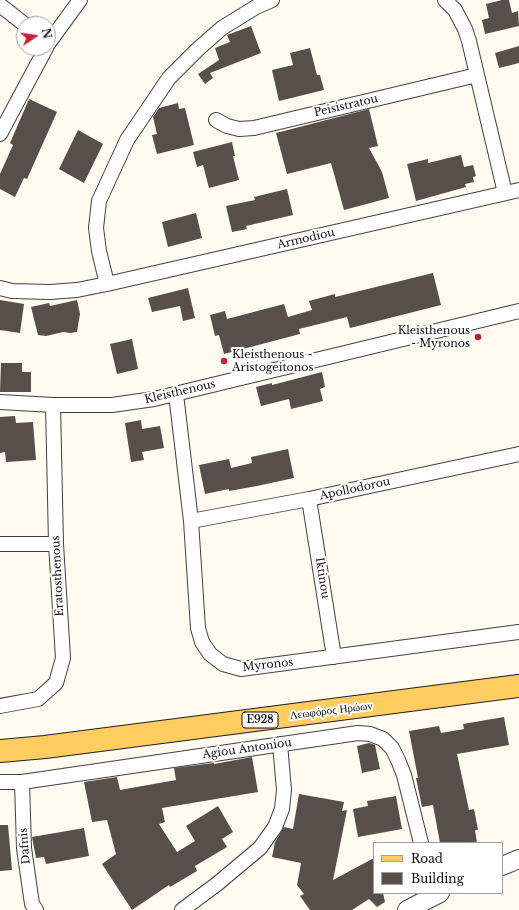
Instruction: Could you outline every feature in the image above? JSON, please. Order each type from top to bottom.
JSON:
[{"type":"main road","name":"Λεωφόρος Ηρώων","points":[[0,751],[60,745],[519,686]]},
{"type":"street","points":[[56,33],[80,0]]},
{"type":"street","points":[[107,284],[99,251],[96,228],[99,201],[127,140],[169,78],[198,49],[222,28],[256,7],[272,0]]},
{"type":"street","name":"Armodiou","points":[[0,288],[12,291],[50,292],[77,290],[512,192],[477,75],[465,29],[454,10],[445,0]]},
{"type":"street","points":[[0,5],[16,18]]},
{"type":"street","points":[[0,134],[42,56]]},
{"type":"street","name":"Peisistratou","points":[[216,120],[227,126],[239,129],[254,128],[477,75]]},
{"type":"street","name":"Kleisthenous","points":[[0,402],[53,405],[112,405],[154,400],[519,311]]},
{"type":"street","name":"Myronos","points":[[176,394],[191,521],[198,628],[202,642],[210,654],[223,664],[241,669],[519,632]]},
{"type":"street","name":"Eratosthenous","points":[[0,706],[38,699],[56,683],[63,658],[56,544],[53,405]]},
{"type":"street","name":"Apollodorou","points":[[191,521],[309,499],[519,454]]},
{"type":"street","name":"Iktinou","points":[[309,499],[334,657]]},
{"type":"street","points":[[0,544],[56,544]]},
{"type":"street","name":"Agiou Antoniou","points":[[0,782],[22,782],[358,733],[370,734],[383,739],[392,748],[398,760],[404,775],[421,842]]},
{"type":"street","points":[[182,910],[217,884],[260,848],[275,827],[282,809],[284,790],[280,744]]},
{"type":"street","name":"Dafnis","points":[[22,782],[24,848],[32,904],[36,910]]},
{"type":"street","points":[[503,866],[519,859]]},
{"type":"street","points":[[407,910],[436,894]]},
{"type":"building","points":[[509,0],[512,13],[518,11],[519,26],[485,34],[482,20],[489,18],[486,4]]},
{"type":"building","points":[[251,26],[261,53],[210,73],[213,78],[205,84],[198,74],[219,60],[215,48],[230,42],[227,35]]},
{"type":"building","points":[[519,46],[519,63],[499,68],[495,53]]},
{"type":"building","points":[[310,48],[317,75],[320,75],[324,90],[279,101],[272,70],[293,65],[290,53]]},
{"type":"building","points":[[29,99],[57,112],[27,179],[24,178],[15,197],[0,189],[0,174],[13,145],[10,143]]},
{"type":"building","points":[[178,103],[179,109],[185,108],[194,145],[157,154],[152,135],[157,134],[153,117],[159,108]]},
{"type":"building","points":[[369,109],[378,146],[369,148],[382,172],[389,198],[344,210],[331,163],[287,174],[276,133]]},
{"type":"building","points":[[78,130],[103,144],[84,183],[59,169]]},
{"type":"building","points":[[232,142],[235,156],[233,156],[239,180],[209,188],[203,165],[197,167],[193,152]]},
{"type":"building","points":[[461,155],[464,167],[473,165],[476,176],[473,177],[474,182],[465,184],[466,187],[416,201],[407,164],[428,159],[428,163]]},
{"type":"building","points":[[287,189],[293,215],[246,226],[247,229],[232,232],[226,206],[255,200],[254,197]]},
{"type":"building","points":[[196,213],[202,238],[168,247],[162,222]]},
{"type":"building","points":[[433,273],[441,305],[350,328],[347,317],[299,329],[300,334],[224,354],[219,335],[215,336],[210,315],[225,311],[227,319],[284,304],[288,317],[312,310],[309,301],[335,294],[335,297]]},
{"type":"building","points":[[188,288],[195,318],[183,321],[180,306],[152,312],[148,298]]},
{"type":"building","points":[[0,300],[24,304],[20,333],[0,330]]},
{"type":"building","points":[[77,300],[80,314],[77,332],[63,332],[46,336],[38,335],[31,307],[49,303],[50,306]]},
{"type":"building","points":[[132,339],[138,369],[117,374],[110,344]]},
{"type":"building","points":[[1,363],[22,363],[22,372],[31,372],[31,392],[0,392]]},
{"type":"building","points":[[322,372],[325,387],[320,389],[323,401],[291,409],[289,399],[261,406],[256,387],[272,383],[272,385]]},
{"type":"building","points":[[15,416],[16,423],[33,422],[36,460],[6,462],[5,452],[0,453],[0,417]]},
{"type":"building","points":[[141,420],[142,429],[160,426],[164,448],[142,452],[144,460],[131,462],[125,423]]},
{"type":"building","points":[[288,449],[294,478],[257,486],[229,491],[229,489],[205,494],[199,465],[229,459],[231,468],[252,463],[251,457]]},
{"type":"building","points":[[504,717],[509,745],[457,754],[469,810],[474,809],[478,830],[475,830],[477,842],[440,842],[433,805],[422,807],[409,731],[439,726],[441,733],[464,729],[463,724]]},
{"type":"building","points":[[369,743],[375,745],[380,769],[362,773],[357,746]]},
{"type":"building","points":[[252,757],[258,792],[162,808],[165,822],[159,824],[177,852],[195,841],[186,826],[218,806],[233,832],[222,839],[227,847],[195,866],[197,871],[170,887],[169,885],[132,910],[102,864],[116,854],[107,820],[92,822],[84,782],[117,777],[120,790],[176,780],[174,768],[214,764]]},
{"type":"building","points":[[299,794],[344,802],[342,811],[347,810],[333,880],[373,859],[373,894],[383,894],[385,902],[377,907],[369,899],[352,910],[310,910],[300,896],[304,894],[297,885],[301,863],[272,857],[275,842],[284,827],[293,829]]},
{"type":"building","points":[[396,796],[402,829],[358,837],[353,809],[368,806],[367,801]]},
{"type":"building","points":[[0,825],[8,825],[12,870],[0,871]]},
{"type":"building","points":[[84,828],[89,856],[46,864],[44,857],[36,858],[32,837]]},
{"type":"place","name":"Kleisthenous - Myronos","points":[[478,337]]},
{"type":"place","name":"Kleisthenous - Aristogeitonos","points":[[224,361]]}]
